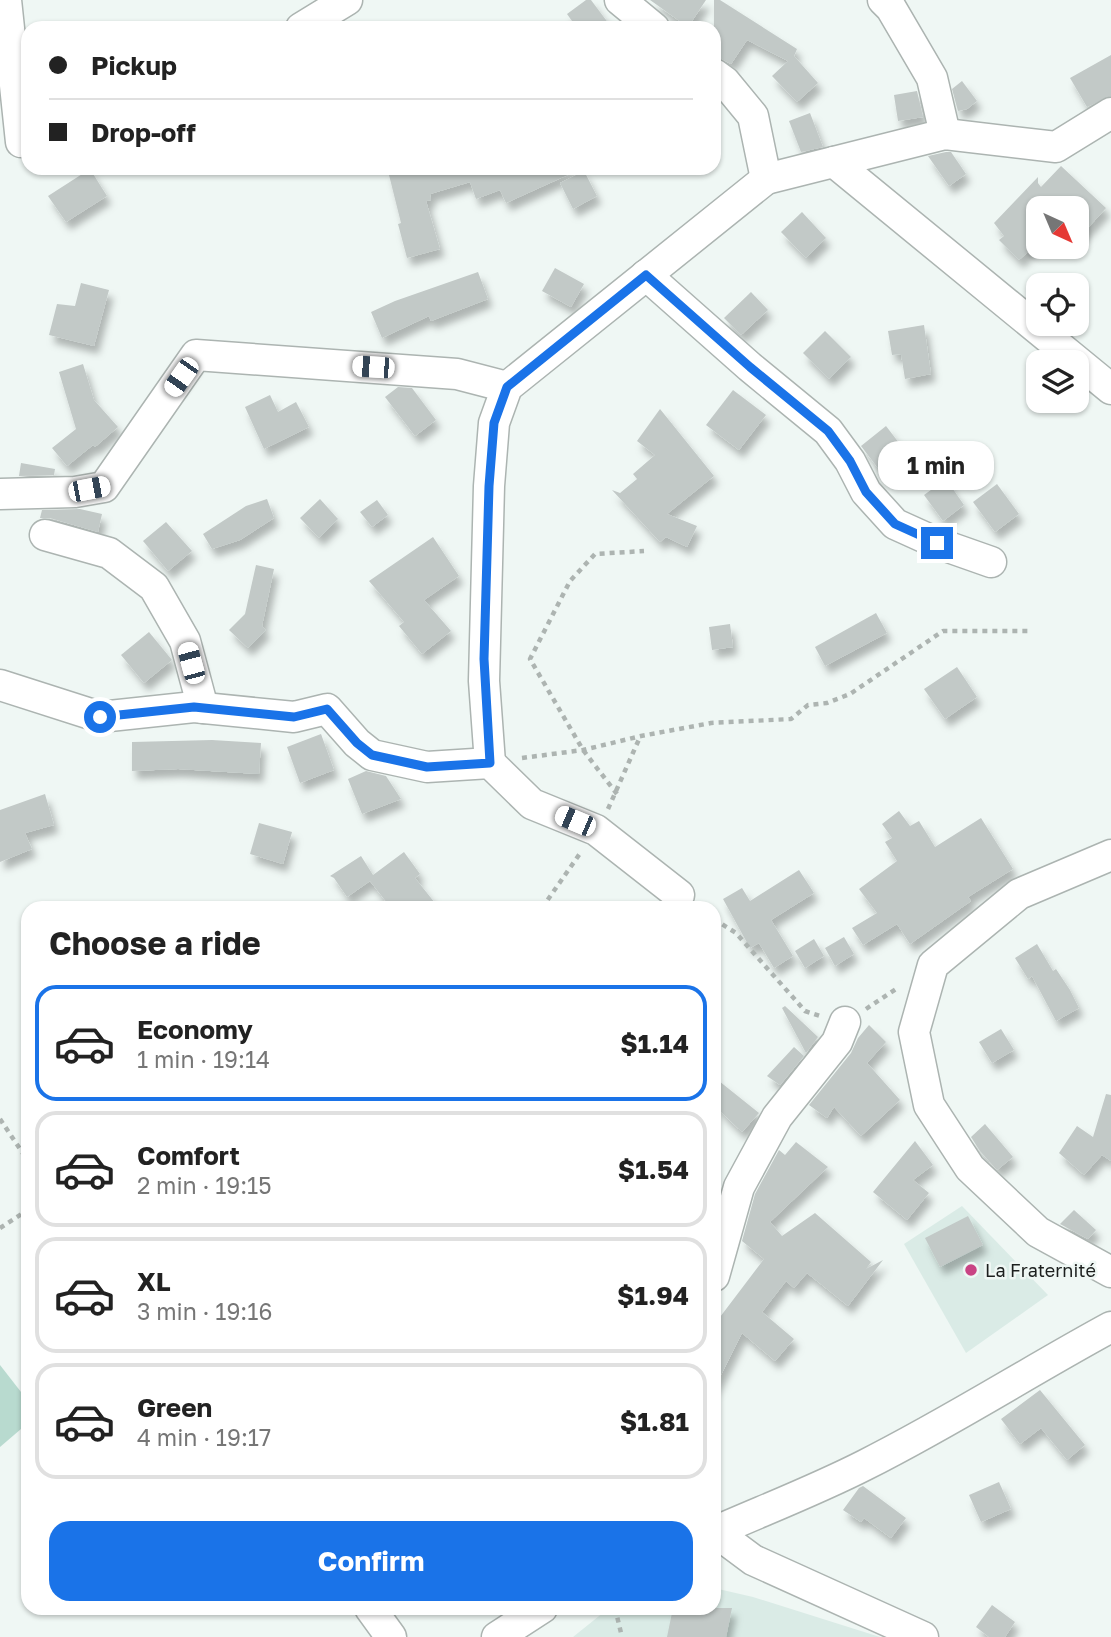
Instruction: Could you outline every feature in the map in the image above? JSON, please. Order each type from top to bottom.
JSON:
[{"type":"street","points":[[6,0],[20,142]]},
{"type":"street","points":[[312,21],[347,0]]},
{"type":"street","points":[[620,0],[646,21]]},
{"type":"street","points":[[883,0],[891,8],[932,78],[945,134]]},
{"type":"street","points":[[721,80],[753,116],[766,179]]},
{"type":"street","points":[[679,895],[596,830],[532,804],[490,763],[484,681],[489,486],[494,423],[507,387],[766,179],[945,134],[1056,146],[1111,113]]},
{"type":"street","points":[[834,162],[1111,389]]},
{"type":"street","points":[[646,275],[750,367],[828,431],[850,461],[866,492],[895,524],[937,543],[991,562]]},
{"type":"street","points":[[0,494],[75,492],[104,487],[196,355],[457,374],[507,387]]},
{"type":"street","points":[[45,535],[109,553],[154,587],[185,641],[203,708]]},
{"type":"street","points":[[0,685],[100,717],[194,707],[294,717],[327,709],[357,743],[372,755],[427,767],[490,763]]},
{"type":"street","points":[[1104,858],[1019,894],[933,965],[914,1032],[929,1105],[970,1168],[1038,1232],[1111,1272]]},
{"type":"street","points":[[721,1251],[739,1187],[777,1117],[836,1042],[845,1023]]},
{"type":"street","points":[[721,1529],[863,1466],[984,1401],[1111,1327]]},
{"type":"street","points":[[721,1537],[753,1560],[923,1637]]},
{"type":"street","points":[[375,1615],[391,1637]]},
{"type":"street","points":[[497,1637],[531,1615]]},
{"type":"path","points":[[617,794],[583,750],[530,659],[570,581],[595,554],[644,551]]},
{"type":"path","points":[[490,763],[583,750],[711,723],[791,719],[808,705],[827,703],[850,694],[943,631],[1029,631]]},
{"type":"path","points":[[547,901],[596,830],[617,794],[641,736]]},
{"type":"path","points":[[721,923],[736,933],[805,1011],[845,1023],[933,965]]},
{"type":"path","points":[[0,1119],[21,1150]]},
{"type":"path","points":[[0,1228],[21,1214]]},
{"type":"path","points":[[617,1615],[622,1637]]},
{"type":"shaded area","name":"La Fraternité","points":[[962,1206],[1048,1295],[966,1353],[904,1244]]},
{"type":"shaded area","points":[[721,1590],[880,1637],[573,1637],[600,1615],[721,1615]]},
{"type":"green space","points":[[0,1365],[21,1392],[21,1429],[0,1447]]},
{"type":"building","points":[[586,0],[591,0],[607,21],[572,21],[567,14]]},
{"type":"building","points":[[650,0],[706,0],[692,21],[680,21]]},
{"type":"building","points":[[714,0],[720,0],[797,49],[794,56],[818,83],[797,102],[772,76],[788,61],[747,40],[731,64],[721,59],[721,21],[714,21]]},
{"type":"building","points":[[1111,55],[1111,96],[1087,107],[1070,78]]},
{"type":"building","points":[[962,81],[977,101],[967,109],[958,111],[952,89]]},
{"type":"building","points":[[917,91],[923,117],[898,121],[894,95]]},
{"type":"building","points":[[810,113],[823,147],[801,152],[789,121]]},
{"type":"building","points":[[951,152],[966,174],[949,186],[928,156]]},
{"type":"building","points":[[1061,166],[1106,208],[1089,227],[1089,196],[1026,196],[1026,254],[1019,260],[999,240],[1004,236],[994,223],[1038,177],[1041,187]]},
{"type":"building","points":[[81,175],[94,175],[107,196],[66,222],[48,196]]},
{"type":"building","points":[[389,175],[568,175],[506,203],[500,190],[476,199],[470,182],[430,194],[431,200],[426,201],[440,249],[407,258],[398,224],[401,223]]},
{"type":"building","points":[[576,175],[586,175],[597,196],[573,209],[560,183]]},
{"type":"building","points":[[802,212],[826,238],[806,258],[781,232]]},
{"type":"building","points":[[555,268],[584,284],[571,307],[542,291]]},
{"type":"building","points":[[478,272],[488,299],[431,321],[429,316],[382,338],[371,312]]},
{"type":"building","points":[[81,283],[109,290],[94,346],[49,335],[57,304],[75,306]]},
{"type":"building","points":[[751,292],[768,310],[741,335],[724,318]]},
{"type":"building","points":[[924,325],[931,374],[905,379],[901,354],[892,355],[888,331]]},
{"type":"building","points":[[825,331],[851,357],[829,379],[803,353]]},
{"type":"building","points":[[83,364],[94,400],[118,427],[67,466],[52,448],[76,429],[59,372]]},
{"type":"building","points":[[398,387],[412,388],[436,420],[415,436],[385,397]]},
{"type":"building","points":[[733,390],[766,415],[739,450],[706,425]]},
{"type":"building","points":[[270,395],[278,412],[296,402],[309,427],[264,449],[245,407]]},
{"type":"building","points":[[660,409],[714,476],[667,514],[697,526],[687,547],[666,537],[660,542],[612,490],[620,493],[637,479],[633,474],[655,455],[637,441]]},
{"type":"building","points":[[886,426],[906,452],[881,472],[861,446]]},
{"type":"building","points":[[21,463],[55,469],[54,475],[19,476]]},
{"type":"building","points":[[946,479],[964,505],[943,521],[924,495]]},
{"type":"building","points":[[997,484],[1019,514],[995,532],[973,502]]},
{"type":"building","points":[[267,499],[274,518],[240,540],[212,549],[203,534],[246,506]]},
{"type":"building","points":[[320,499],[338,519],[319,538],[300,518]]},
{"type":"building","points":[[377,500],[388,515],[372,527],[360,512]]},
{"type":"building","points":[[80,509],[102,514],[98,532],[50,518],[40,518],[42,510]]},
{"type":"building","points":[[166,522],[192,551],[168,571],[143,541]]},
{"type":"building","points":[[433,537],[459,576],[424,600],[451,631],[422,654],[399,626],[404,622],[369,581]]},
{"type":"building","points":[[256,565],[274,569],[262,626],[266,630],[248,648],[229,630],[245,614]]},
{"type":"building","points":[[876,613],[887,633],[825,666],[815,647]]},
{"type":"building","points":[[730,624],[733,647],[712,650],[709,627]]},
{"type":"building","points":[[149,632],[172,660],[144,683],[121,655]]},
{"type":"building","points":[[957,667],[977,697],[945,719],[924,689]]},
{"type":"building","points":[[321,734],[334,770],[300,783],[287,747]]},
{"type":"building","points":[[212,740],[261,743],[259,774],[178,769],[132,771],[132,742]]},
{"type":"building","points":[[366,771],[386,776],[401,799],[362,814],[348,779]]},
{"type":"building","points":[[45,794],[54,825],[25,833],[32,849],[0,862],[0,810]]},
{"type":"building","points":[[899,811],[910,826],[919,821],[935,847],[981,818],[1013,869],[968,897],[971,901],[910,944],[897,924],[863,945],[852,928],[877,913],[859,889],[897,861],[885,842],[892,838],[882,824]]},
{"type":"building","points":[[259,823],[292,832],[283,864],[250,854]]},
{"type":"building","points":[[404,852],[420,874],[415,878],[433,901],[386,901],[370,881],[347,897],[330,876],[361,856],[373,875]]},
{"type":"building","points":[[799,870],[814,893],[771,920],[793,956],[774,968],[759,943],[750,948],[723,899],[742,888],[750,901]]},
{"type":"building","points":[[844,937],[854,954],[835,966],[825,948]]},
{"type":"building","points":[[814,939],[824,956],[805,968],[795,951]]},
{"type":"building","points":[[1037,944],[1053,971],[1056,969],[1070,990],[1079,1008],[1056,1021],[1032,976],[1028,979],[1015,958]]},
{"type":"building","points":[[785,1006],[818,1037],[806,1053],[782,1008]]},
{"type":"building","points":[[869,1025],[886,1042],[867,1063],[900,1100],[861,1136],[834,1107],[827,1118],[809,1105],[851,1053],[858,1038]]},
{"type":"building","points":[[1001,1029],[1014,1050],[992,1063],[979,1042]]},
{"type":"building","points":[[794,1047],[804,1056],[780,1085],[767,1076]]},
{"type":"building","points":[[721,1083],[759,1113],[742,1132],[721,1112]]},
{"type":"building","points":[[1106,1094],[1111,1095],[1111,1161],[1102,1155],[1084,1175],[1059,1153],[1077,1126],[1093,1137]]},
{"type":"building","points":[[985,1124],[1013,1157],[997,1170],[971,1137]]},
{"type":"building","points":[[915,1141],[933,1165],[913,1180],[929,1193],[907,1220],[873,1192]]},
{"type":"building","points":[[796,1142],[828,1167],[770,1222],[782,1236],[815,1213],[871,1262],[866,1269],[883,1260],[848,1306],[807,1273],[794,1288],[786,1281],[762,1312],[794,1339],[775,1361],[742,1333],[721,1375],[721,1316],[764,1259],[742,1241],[755,1194],[779,1150],[785,1155]]},
{"type":"building","points":[[1074,1210],[1096,1230],[1088,1239],[1060,1224]]},
{"type":"building","points":[[968,1216],[983,1245],[940,1267],[925,1238]]},
{"type":"building","points":[[1040,1390],[1085,1445],[1067,1460],[1041,1428],[1020,1444],[1001,1419]]},
{"type":"building","points":[[999,1482],[1011,1509],[981,1522],[969,1495]]},
{"type":"building","points":[[863,1486],[906,1518],[891,1538],[864,1518],[861,1522],[843,1510]]},
{"type":"building","points":[[992,1605],[1015,1622],[1005,1637],[989,1637],[976,1627]]},
{"type":"building","points":[[721,1608],[732,1608],[726,1637],[667,1637],[672,1615],[721,1615]]},
{"type":"place","name":"La Fraternité","points":[[971,1270]]},
{"type":"route","points":[[100,717],[194,707],[294,717],[327,709],[357,743],[372,755],[427,767],[490,763],[484,659],[489,486],[494,423],[507,387],[646,275],[750,367],[828,431],[850,461],[866,492],[895,524],[937,543]]}]
